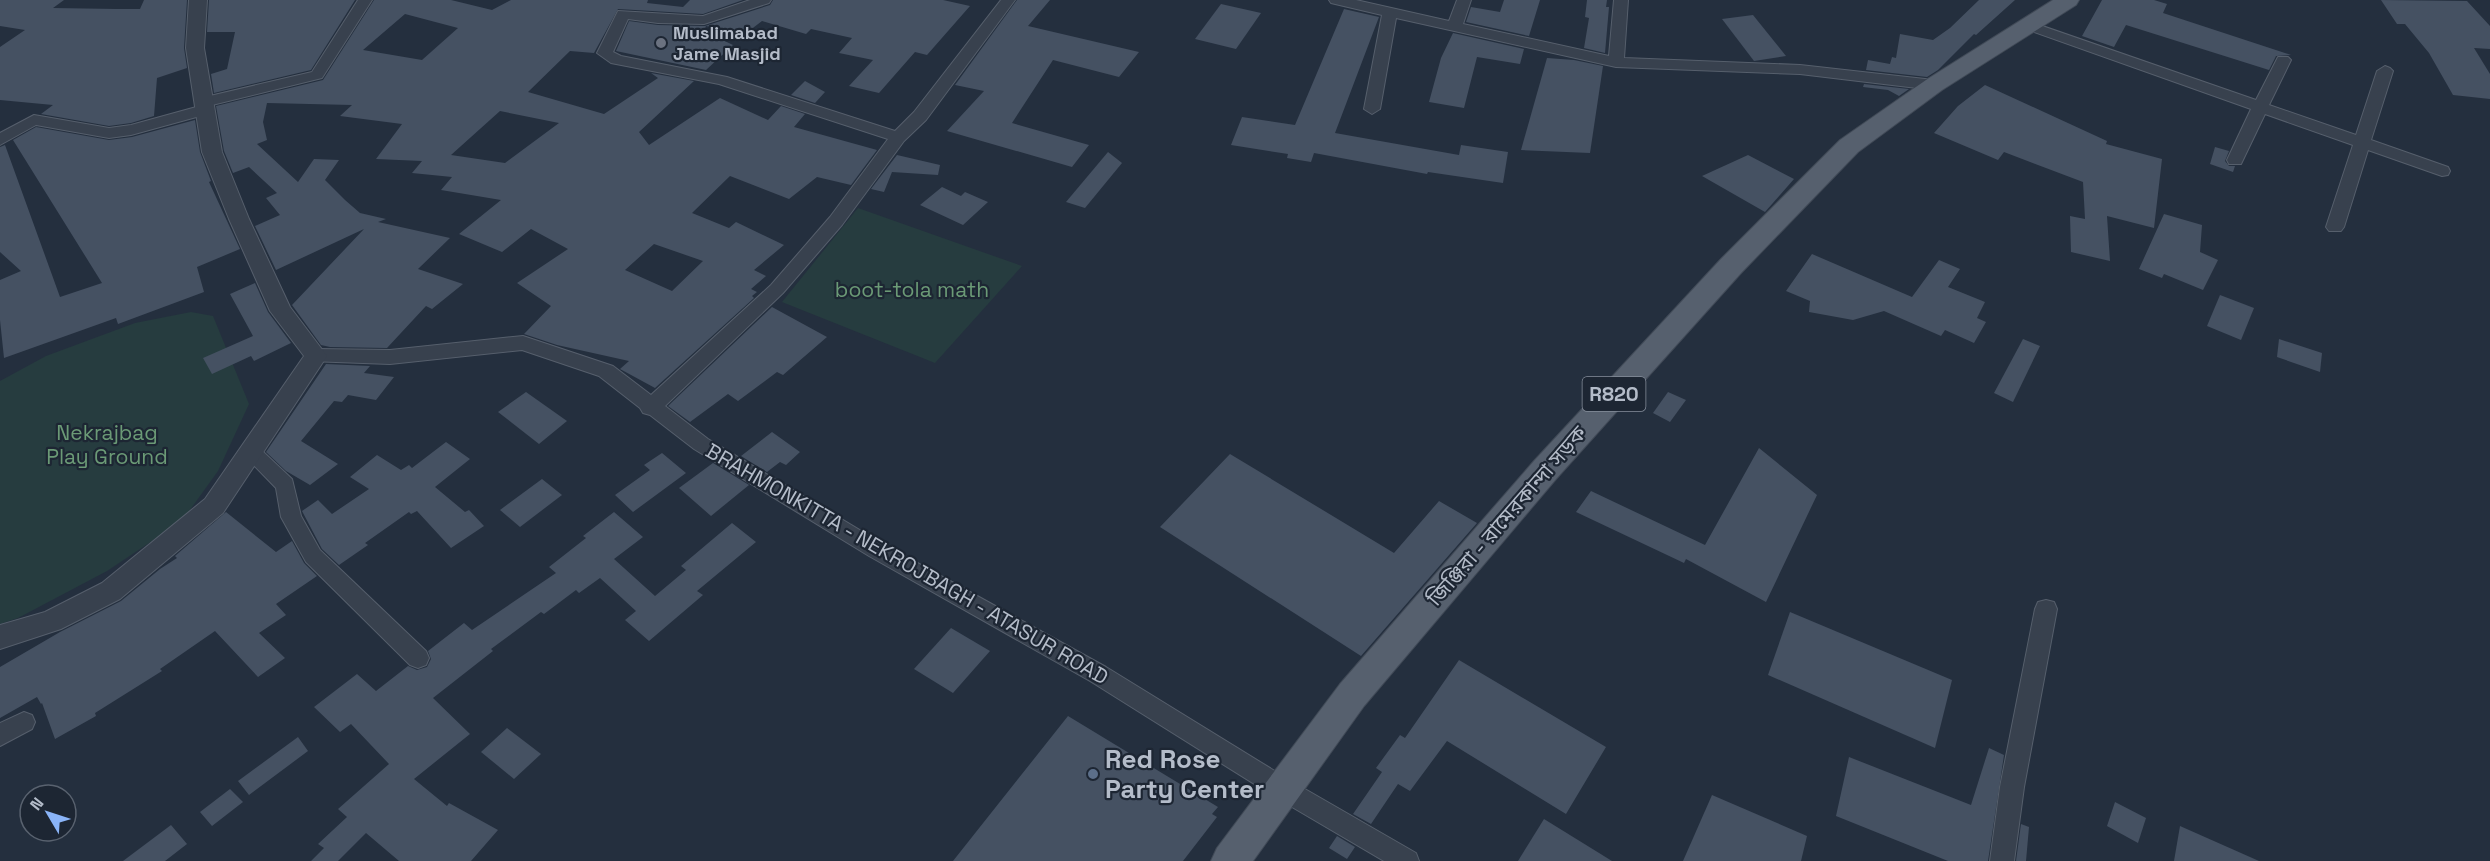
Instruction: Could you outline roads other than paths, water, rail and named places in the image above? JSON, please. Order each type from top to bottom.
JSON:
[{"type":"main road","name":"জিঞ্জিরা - রামেরকান্দা সড়ক","points":[[1230,861],[1352,695],[1545,470],[1731,266],[1849,146],[1934,85],[2068,0]]},
{"type":"street","points":[[0,638],[52,621],[111,591],[214,506],[316,356],[281,311],[239,219],[213,152],[195,48],[198,0]]},
{"type":"street","points":[[0,140],[34,120],[55,122],[91,131],[131,130],[204,106],[317,75],[365,0]]},
{"type":"street","points":[[764,0],[704,20],[658,19],[626,7],[605,53],[616,60],[722,80],[898,137]]},
{"type":"street","points":[[650,408],[777,290],[836,221],[898,137],[920,116],[1008,0]]},
{"type":"street","points":[[1336,0],[1616,62],[1638,65],[1755,67],[1815,71],[1934,85]]},
{"type":"street","points":[[1369,0],[1367,3],[1390,13]]},
{"type":"street","points":[[1455,25],[1464,0]]},
{"type":"street","points":[[1616,62],[1621,0]]},
{"type":"street","points":[[1372,109],[1390,13]]},
{"type":"street","points":[[2028,25],[2442,171]]},
{"type":"street","points":[[2235,160],[2283,60]]},
{"type":"street","points":[[2335,227],[2360,142],[2385,71]]},
{"type":"street","name":"BRAHMONKITTA - NEKROJBAGH - ATASUR ROAD","points":[[316,356],[390,357],[523,343],[606,372],[650,408],[730,462],[876,550],[1098,674],[1283,789],[1407,861]]},
{"type":"street","points":[[250,451],[285,485],[291,517],[313,556],[418,658]]},
{"type":"street","points":[[2002,861],[2012,787],[2046,609]]},
{"type":"street","points":[[0,735],[24,722]]},
{"type":"place","name":"Muslimabad Jame Masjid","points":[[661,43]]},
{"type":"place","name":"Red Rose Party Center","points":[[1093,774]]},
{"type":"park label","name":"boot-tola math","points":[[912,290]]},
{"type":"park label","name":"Nekrajbag Play Ground","points":[[107,445]]}]
